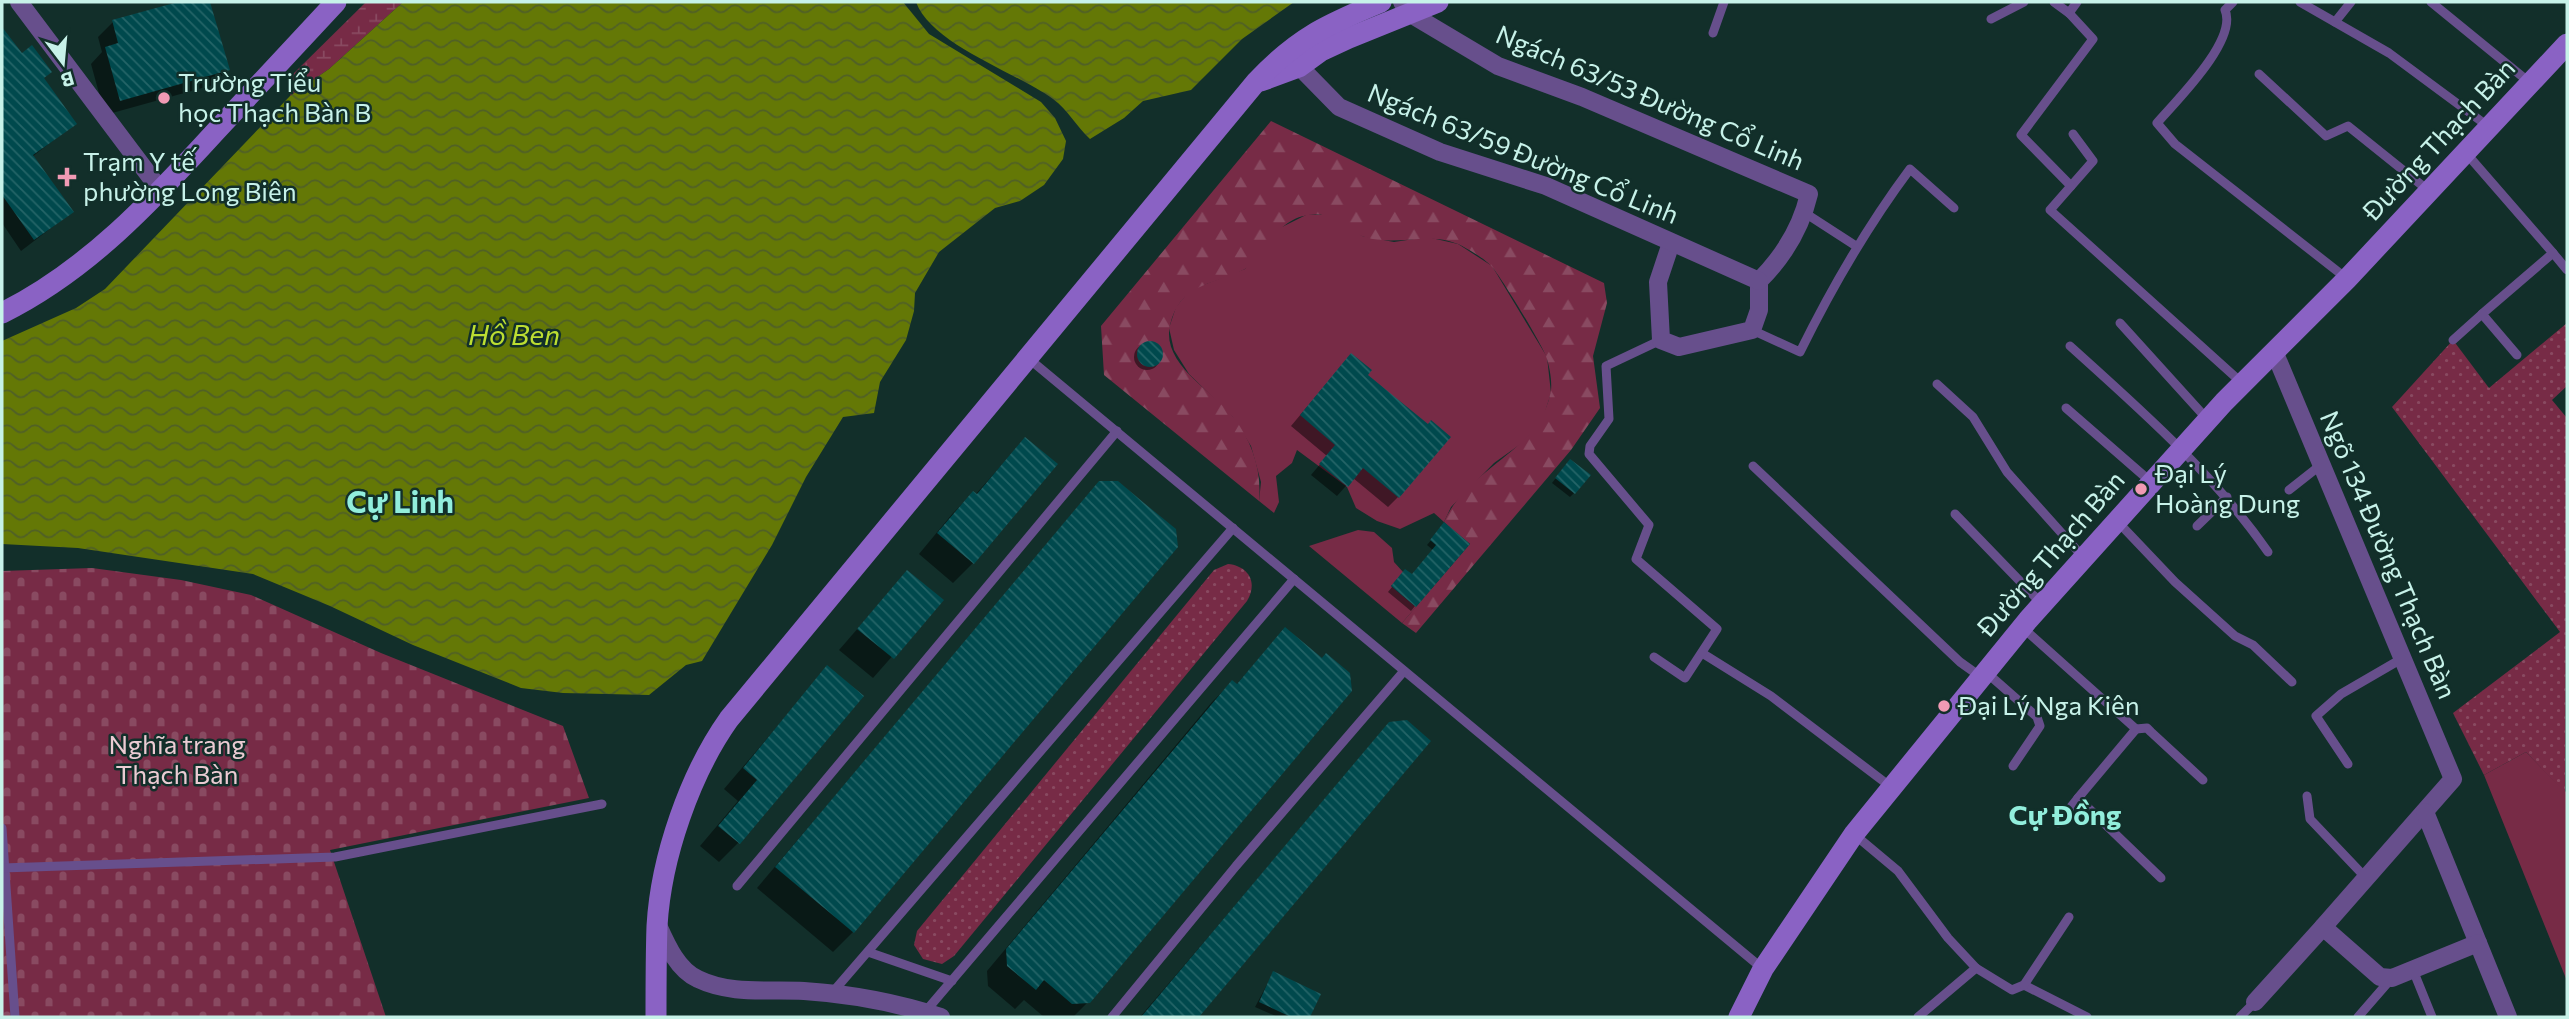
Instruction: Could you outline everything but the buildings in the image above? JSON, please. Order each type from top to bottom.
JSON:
[{"type":"street","points":[[19,2],[161,191]]},
{"type":"street","points":[[2,313],[30,299],[98,251],[161,191],[336,2]]},
{"type":"street","points":[[1292,59],[1311,34],[1381,2]]},
{"type":"street","points":[[656,1017],[657,923],[669,860],[694,781],[715,738],[1255,82],[1292,59],[1321,51],[1406,7],[1437,2]]},
{"type":"street","name":"Ngách 63/53 Đường Cổ Linh","points":[[1406,7],[1498,66],[1582,97],[1809,194],[1804,213]]},
{"type":"street","name":"Đường Thạch Bàn","points":[[1740,1017],[1763,969],[1854,834],[2042,604],[2115,520],[2183,450],[2242,383],[2347,279],[2530,83],[2566,49]]},
{"type":"street","name":"Ngách 63/59 Đường Cổ Linh","points":[[1292,59],[1339,107],[1440,152],[1546,186],[1759,281]]},
{"type":"street","points":[[1671,243],[1658,282],[1661,340],[1679,347],[1752,330],[1759,310],[1759,281],[1779,260],[1804,213]]},
{"type":"street","name":"Ngõ 134 Đường Thạch Bàn","points":[[2274,351],[2453,779],[2425,812]]},
{"type":"street","points":[[2255,1002],[2425,812],[2508,1017]]},
{"type":"street","points":[[657,923],[678,962],[695,978],[734,990],[868,996],[933,1015]]},
{"type":"street","points":[[2323,927],[2371,972],[2380,977],[2392,978],[2477,943]]},
{"type":"lane","points":[[1713,33],[1724,2]]},
{"type":"lane","points":[[1992,19],[2024,2]]},
{"type":"lane","points":[[2054,2],[2069,13],[2093,39],[2021,135],[2071,186]]},
{"type":"lane","points":[[2069,13],[2077,2]]},
{"type":"lane","points":[[2233,2],[2225,10],[2229,18],[2224,40],[2157,123],[2175,144],[2347,279]]},
{"type":"lane","points":[[2300,2],[2389,53],[2489,127]]},
{"type":"lane","points":[[2335,22],[2351,2]]},
{"type":"lane","points":[[2431,2],[2530,83]]},
{"type":"lane","points":[[2259,74],[2326,136],[2348,126],[2429,191]]},
{"type":"lane","points":[[2073,134],[2094,161],[2050,210],[2242,383]]},
{"type":"lane","points":[[2465,152],[2567,270]]},
{"type":"lane","points":[[1752,330],[1800,352],[1837,277],[1910,169],[1954,208]]},
{"type":"lane","points":[[1804,213],[1856,246]]},
{"type":"lane","points":[[2453,340],[2553,253]]},
{"type":"lane","points":[[2482,314],[2517,355]]},
{"type":"lane","points":[[2120,323],[2208,420]]},
{"type":"lane","points":[[1654,657],[1685,678],[1717,629],[1636,559],[1649,525],[1589,454],[1590,446],[1609,419],[1606,366],[1661,340]]},
{"type":"lane","points":[[2070,346],[2183,450],[2227,497],[2268,552]]},
{"type":"lane","points":[[1028,358],[1763,969]]},
{"type":"lane","points":[[1937,384],[1973,417],[2007,472],[2083,557]]},
{"type":"lane","points":[[2067,408],[2151,482]]},
{"type":"lane","points":[[737,886],[1117,432]]},
{"type":"lane","points":[[2290,490],[2322,464]]},
{"type":"lane","points":[[1753,466],[1960,662],[1983,675],[2037,717],[2040,726],[2037,735],[2013,766]]},
{"type":"lane","points":[[2197,526],[2227,497]]},
{"type":"lane","points":[[1955,514],[2042,604]]},
{"type":"lane","points":[[2115,520],[2175,582],[2235,636],[2253,645],[2292,682]]},
{"type":"lane","points":[[832,993],[1233,528]]},
{"type":"lane","points":[[933,1015],[952,981],[1294,579]]},
{"type":"lane","points":[[2023,628],[2136,729],[2147,729],[2151,732],[2203,780]]},
{"type":"lane","points":[[1702,653],[1771,696],[1891,787]]},
{"type":"lane","points":[[2348,764],[2316,716],[2342,694],[2403,658]]},
{"type":"lane","points":[[1112,1017],[1236,866],[1404,671]]},
{"type":"lane","points":[[2058,823],[2136,729]]},
{"type":"lane","points":[[2307,796],[2310,819],[2366,878]]},
{"type":"lane","points":[[2078,798],[2161,877]]},
{"type":"lane","points":[[3,868],[335,857],[602,804]]},
{"type":"lane","points":[[2,828],[15,1017]]},
{"type":"lane","points":[[1854,834],[1898,871],[1948,939],[1976,968],[2012,990],[2024,985],[2069,917]]},
{"type":"lane","points":[[868,952],[952,981]]},
{"type":"lane","points":[[1918,1017],[1976,968]]},
{"type":"lane","points":[[2413,970],[2432,1017]]},
{"type":"lane","points":[[2358,1017],[2392,978]]},
{"type":"lane","points":[[2024,985],[2068,1014],[2087,1017]]},
{"type":"lane","points":[[2240,1017],[2255,1002]]},
{"type":"green space","points":[[366,2],[403,2],[329,69],[290,96],[292,75]]},
{"type":"green space","points":[[1271,121],[1604,283],[1607,303],[1593,356],[1600,408],[1571,450],[1416,633],[1402,623],[1470,544],[1444,522],[1469,487],[1531,432],[1543,415],[1551,391],[1550,372],[1544,352],[1505,285],[1486,261],[1462,246],[1446,240],[1377,240],[1357,234],[1334,218],[1319,214],[1308,215],[1286,225],[1250,265],[1197,288],[1181,301],[1170,325],[1169,339],[1173,353],[1191,376],[1234,418],[1246,437],[1257,467],[1259,501],[1104,375],[1101,326]]},
{"type":"green space","points":[[1306,215],[1333,215],[1362,236],[1394,242],[1427,237],[1458,244],[1492,266],[1547,357],[1551,393],[1542,421],[1522,443],[1494,463],[1451,507],[1444,522],[1434,513],[1400,529],[1377,521],[1356,508],[1347,487],[1297,450],[1292,463],[1276,476],[1279,502],[1274,513],[1259,501],[1261,482],[1251,446],[1232,416],[1189,374],[1174,350],[1169,328],[1176,307],[1190,290],[1245,269],[1278,229]]},
{"type":"green space","points":[[2567,323],[2567,386],[2552,400],[2567,418],[2565,793],[2526,752],[2484,775],[2453,713],[2560,632],[2392,407],[2453,340],[2489,388]]},
{"type":"green space","points":[[1358,530],[1374,532],[1392,548],[1394,562],[1403,572],[1391,586],[1416,607],[1402,623],[1309,546]]},
{"type":"green space","points":[[1228,564],[1241,568],[1249,576],[1252,588],[1247,601],[954,956],[942,964],[923,959],[914,945],[917,931],[1214,570]]},
{"type":"green space","name":"Nghĩa trang Thạch Bàn","points":[[92,568],[181,580],[251,595],[381,653],[563,726],[589,798],[330,850],[386,1017],[2,1017],[2,571]]},
{"type":"green space","points":[[2526,752],[2565,792],[2567,790],[2567,981],[2484,775]]},
{"type":"water","name":"Hồ Ben","points":[[403,2],[903,2],[929,34],[1041,102],[1055,118],[1066,141],[1063,159],[1044,185],[1020,201],[995,208],[939,252],[915,293],[914,311],[906,340],[880,382],[874,413],[843,417],[806,477],[772,545],[702,661],[686,665],[649,695],[563,693],[521,688],[413,645],[253,574],[78,548],[2,544],[2,341],[76,308],[105,289],[290,96],[329,69]]},
{"type":"water","points":[[916,2],[1294,2],[1242,39],[1191,90],[1143,101],[1124,118],[1090,139],[1053,99],[939,32]]},
{"type":"place","name":"Trường Tiểu học Thạch Bàn B","points":[[164,98]]},
{"type":"place","name":"Trạm Y tế phường Long Biên","points":[[67,177]]},
{"type":"place","name":"Đại Lý Hoàng Dung","points":[[2141,489]]},
{"type":"place","name":"Đại Lý Nga Kiên","points":[[1944,706]]},
{"type":"district","name":"Cự Linh","points":[[400,503]]},
{"type":"district","name":"Cự Đồng","points":[[2065,815]]}]
